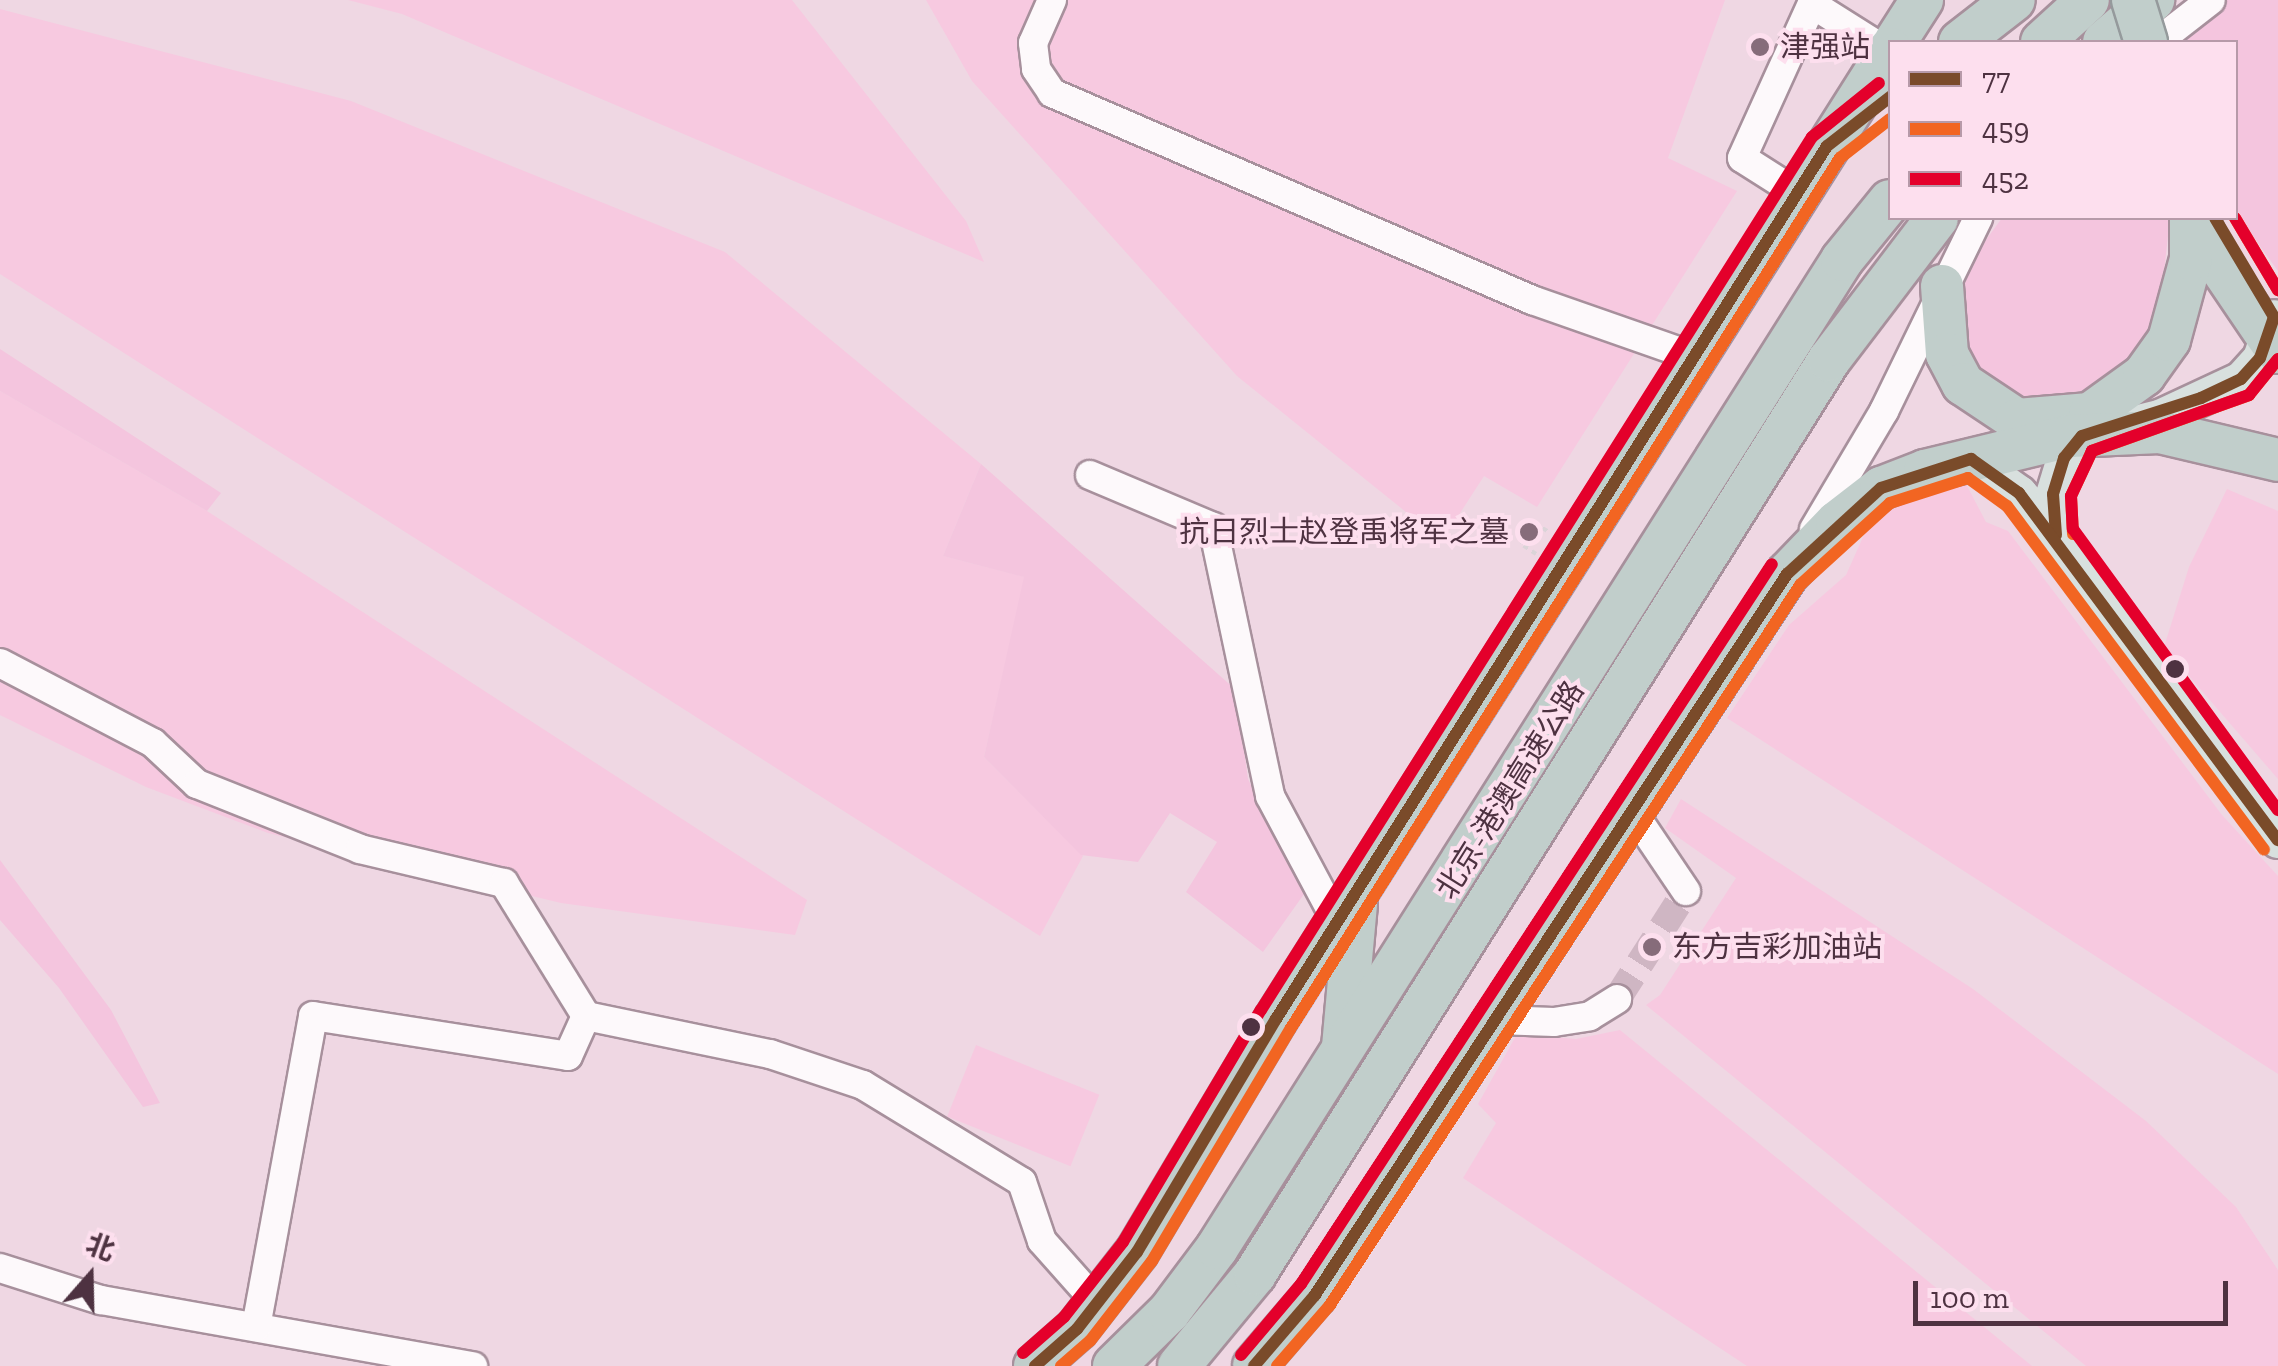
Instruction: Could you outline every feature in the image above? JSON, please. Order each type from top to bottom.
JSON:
[{"type":"highway","points":[[1896,40],[1922,0]]},
{"type":"highway","points":[[1963,40],[2014,0]]},
{"type":"highway","points":[[2044,40],[2088,0]]},
{"type":"highway","points":[[2133,0],[2145,40]]},
{"type":"highway","points":[[2106,40],[2152,0]]},
{"type":"highway","points":[[2152,0],[2160,40]]},
{"type":"highway","points":[[1035,1366],[1097,1303],[1137,1252],[1888,53]]},
{"type":"highway","points":[[1827,146],[1888,98]]},
{"type":"highway","name":"北京-港澳高速公路","points":[[1114,1366],[1169,1312],[1218,1248],[1842,260],[1888,203]]},
{"type":"highway","name":"北京-港澳高速公路","points":[[1179,1366],[1256,1274],[1829,360],[1935,220]]},
{"type":"highway","points":[[1942,286],[1947,354],[1963,384],[2017,420],[2090,414],[2144,375],[2169,340],[2191,260],[2194,220]]},
{"type":"highway","points":[[2195,220],[2214,256],[2274,332]]},
{"type":"highway","points":[[2216,220],[2274,332]]},
{"type":"highway","points":[[1254,1366],[1315,1295],[1634,814],[1787,574],[1881,488],[1971,459],[2082,436],[2160,432],[2278,460]]},
{"type":"highway","points":[[1342,1054],[1348,912]]},
{"type":"main road","points":[[2056,534],[2053,494],[2064,458],[2082,436],[2159,417],[2241,379],[2274,332]]},
{"type":"main road","points":[[1971,459],[2019,493],[2056,534],[2278,840]]},
{"type":"street","points":[[1052,0],[1033,43],[1036,69],[1052,94],[1532,300],[1695,357]]},
{"type":"street","points":[[2162,40],[2211,0]]},
{"type":"street","points":[[1798,193],[1742,158],[1812,4],[1888,46]]},
{"type":"street","points":[[1787,574],[1884,411],[1977,220]]},
{"type":"street","points":[[1090,474],[1213,527],[1270,796],[1348,912]]},
{"type":"street","points":[[0,664],[153,743],[197,784],[360,849],[504,883],[586,1016],[770,1054],[863,1085],[1022,1182],[1042,1241],[1097,1303]]},
{"type":"street","points":[[1634,814],[1686,891]]},
{"type":"street","points":[[1497,1020],[1554,1022],[1590,1016],[1616,999]]},
{"type":"street","points":[[256,1327],[313,1016],[568,1056],[586,1016]]},
{"type":"street","points":[[0,1268],[100,1300],[473,1366]]},
{"type":"path","points":[[1540,556],[1521,544],[1534,523],[1553,535]]},
{"type":"shaded area","points":[[348,0],[792,0],[966,221],[984,262],[402,14]]},
{"type":"shaded area","points":[[926,0],[1725,0],[1668,158],[1737,191],[1537,507],[1484,476],[1442,541],[1237,376],[972,81]]},
{"type":"shaded area","points":[[2199,0],[2278,0],[2278,271],[2238,216],[2238,40],[2188,40],[2181,13]]},
{"type":"shaded area","points":[[0,9],[351,101],[725,252],[981,464],[943,556],[1025,577],[984,757],[1083,856],[1040,936],[0,274]]},
{"type":"shaded area","points":[[2001,220],[2170,220],[2162,290],[2145,344],[2112,386],[2057,412],[1976,389],[1953,285]]},
{"type":"shaded area","points":[[0,349],[221,493],[207,511],[0,391]]},
{"type":"shaded area","points":[[0,391],[207,511],[807,900],[795,935],[561,903],[268,833],[146,787],[0,715]]},
{"type":"shaded area","points":[[981,464],[1236,690],[1248,779],[1304,894],[1263,952],[1186,892],[1217,842],[1170,813],[1138,862],[1081,855],[984,757],[1024,577],[943,556]]},
{"type":"shaded area","points":[[1941,480],[1966,484],[1986,522],[2008,531],[2222,815],[2278,876],[2278,1074],[1727,718],[1789,625],[1846,575],[1872,517],[1903,492]]},
{"type":"shaded area","points":[[2227,489],[2278,511],[2278,779],[2164,647],[2189,567]]},
{"type":"shaded area","points":[[1681,799],[1973,989],[2146,1121],[2236,1207],[2278,1270],[2278,1366],[2086,1366],[1646,1005],[1660,995],[1736,878],[1665,828]]},
{"type":"shaded area","points":[[0,860],[111,1010],[160,1103],[143,1107],[59,988],[0,920]]},
{"type":"shaded area","points":[[1620,1030],[2032,1366],[1747,1366],[1463,1178],[1496,1123],[1478,1104],[1517,1034],[1576,1039]]},
{"type":"shaded area","points":[[976,1045],[1099,1095],[1070,1166],[947,1116]]},
{"type":"tunnel","points":[[1617,999],[1686,891]]},
{"type":"transit line","name":"452","points":[[1023,1353],[1064,1317],[1123,1242],[1261,1010],[1812,137],[1879,83]]},
{"type":"transit line","name":"77","points":[[1035,1366],[1077,1329],[1137,1252],[1276,1019],[1827,146],[1888,99]]},
{"type":"transit line","name":"459","points":[[1061,1366],[1090,1341],[1152,1261],[1291,1028],[1840,158],[1888,121]]},
{"type":"transit line","name":"77","points":[[2056,535],[2053,494],[2064,458],[2082,436],[2201,398],[2241,379],[2260,358],[2274,317],[2216,220]]},
{"type":"transit line","name":"459","points":[[2236,220],[2278,290]]},
{"type":"transit line","name":"452","points":[[2236,220],[2278,290]]},
{"type":"transit line","name":"459","points":[[2073,534],[2071,496],[2092,451],[2249,395],[2278,359]]},
{"type":"transit line","name":"452","points":[[2278,359],[2249,395],[2092,451],[2071,496],[2073,529],[2278,810]]},
{"type":"transit line","name":"77","points":[[1254,1366],[1315,1295],[1787,574],[1881,488],[1971,459],[2019,493],[2278,840]]},
{"type":"transit line","name":"459","points":[[1277,1366],[1330,1305],[1800,585],[1890,503],[1968,478],[2007,506],[2264,850]]},
{"type":"transit line","name":"452","points":[[1241,1355],[1301,1284],[1772,564]]},
{"type":"place","name":"津强站","points":[[1760,47]]},
{"type":"place","name":"抗日烈士赵登禹将军之墓","points":[[1529,532]]},
{"type":"place","name":"东方吉彩加油站","points":[[1652,947]]}]
